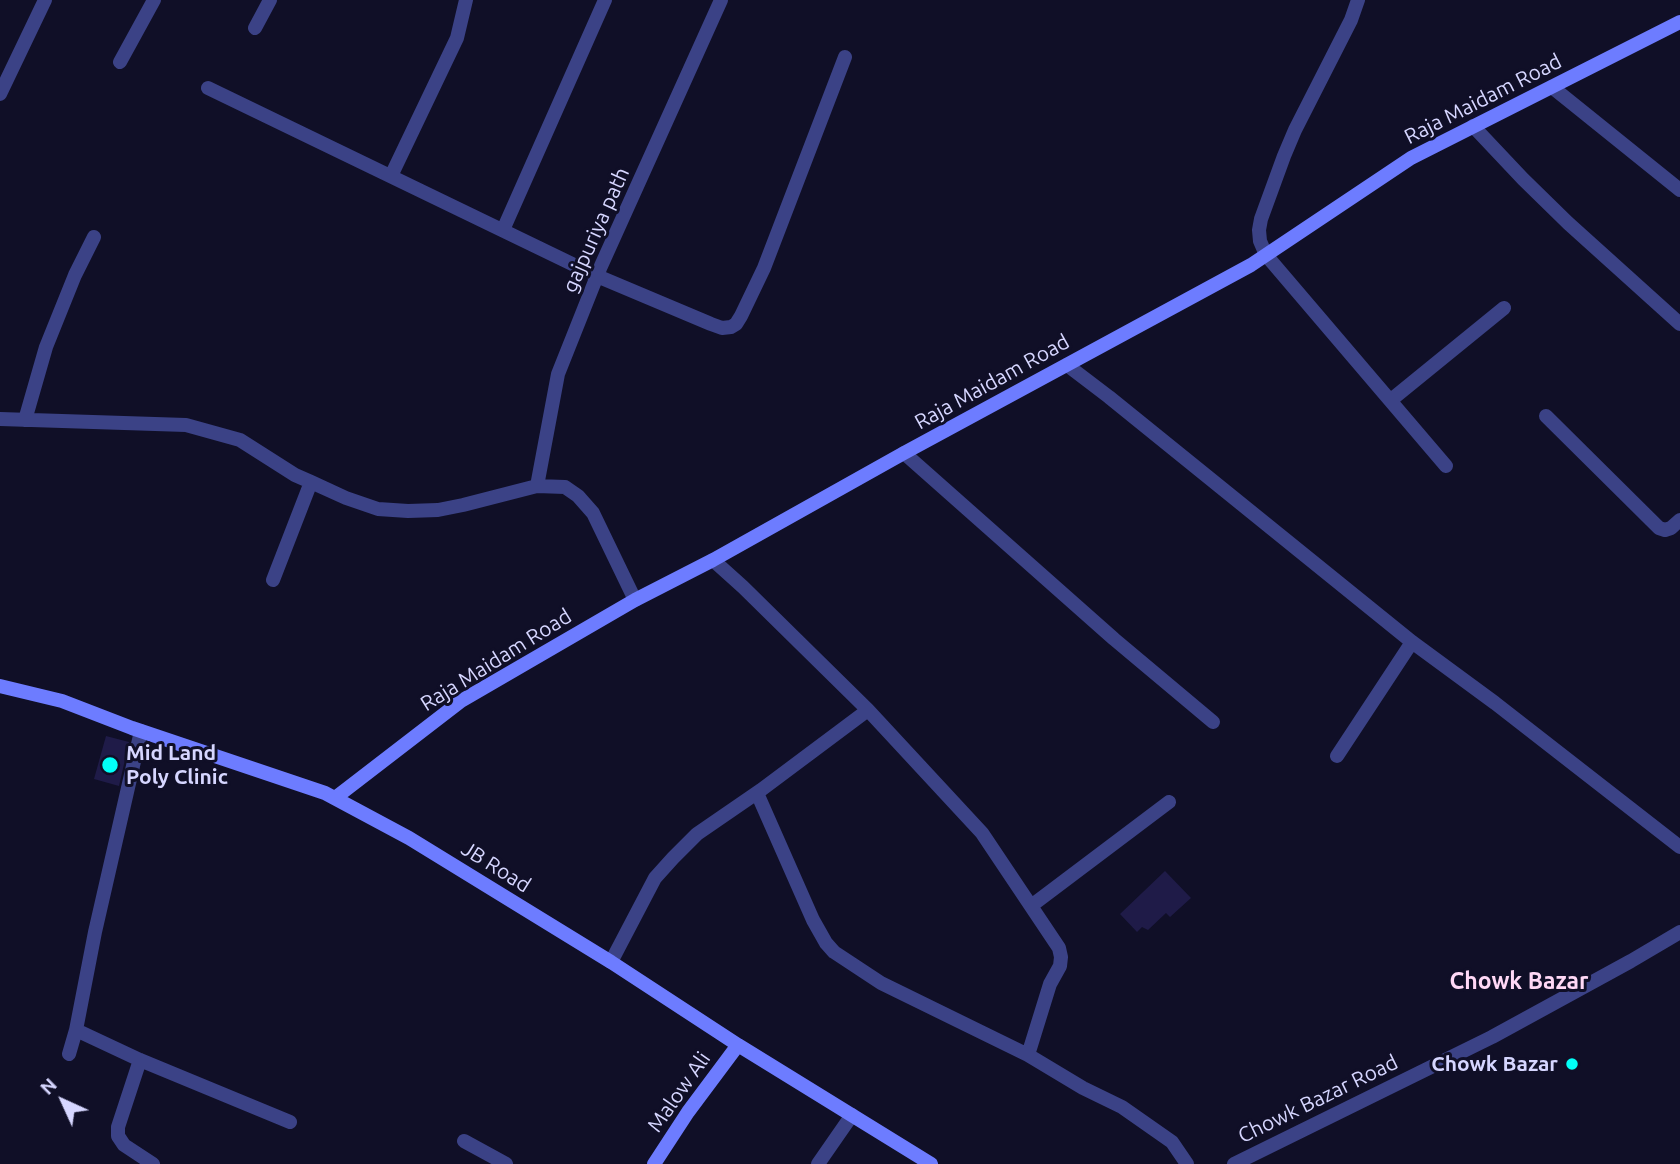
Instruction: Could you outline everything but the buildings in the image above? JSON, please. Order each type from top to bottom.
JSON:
[{"type":"street","points":[[0,94],[46,0]]},
{"type":"street","points":[[120,62],[154,0]]},
{"type":"street","points":[[255,28],[270,0]]},
{"type":"street","points":[[391,176],[457,38],[466,0]]},
{"type":"street","points":[[503,230],[605,0]]},
{"type":"street","name":"gajpuriya path","points":[[537,486],[558,374],[597,276],[721,0]]},
{"type":"street","points":[[1359,0],[1295,130],[1261,219],[1260,241],[1266,255],[1446,466]]},
{"type":"street","name":"Raja Maidam Road","points":[[335,798],[461,701],[635,600],[713,560],[1251,265],[1411,158],[1680,22]]},
{"type":"street","points":[[208,88],[597,276],[711,324],[731,327],[736,324],[764,268],[845,57]]},
{"type":"street","points":[[1552,87],[1680,190]]},
{"type":"street","points":[[1474,126],[1567,223],[1680,324]]},
{"type":"street","points":[[25,420],[46,347],[75,275],[94,237]]},
{"type":"street","points":[[1391,400],[1504,308]]},
{"type":"street","points":[[1067,365],[1412,642],[1680,847]]},
{"type":"street","points":[[1546,416],[1659,528],[1671,528],[1680,520]]},
{"type":"street","points":[[0,419],[186,425],[240,440],[295,475],[378,509],[438,510],[537,486],[565,487],[578,496],[593,513],[635,600]]},
{"type":"street","points":[[904,453],[1114,639],[1213,722]]},
{"type":"street","points":[[273,580],[311,482]]},
{"type":"street","points":[[713,560],[868,709],[982,832],[1059,948],[1060,966],[1050,985],[1028,1055]]},
{"type":"street","points":[[1338,756],[1412,642]]},
{"type":"street","name":"JB Road","points":[[0,686],[62,701],[335,798],[409,838],[611,962],[738,1045],[931,1164]]},
{"type":"street","points":[[611,962],[655,878],[673,858],[698,834],[868,709]]},
{"type":"street","points":[[69,1054],[94,932],[141,731]]},
{"type":"street","points":[[757,793],[813,920],[834,952],[881,983],[1028,1055],[1083,1088],[1122,1107],[1172,1142],[1187,1164]]},
{"type":"street","points":[[1031,906],[1169,802]]},
{"type":"street","name":"Chowk Bazar Road","points":[[1234,1164],[1492,1037],[1680,932]]},
{"type":"street","points":[[76,1030],[140,1060],[290,1122]]},
{"type":"street","name":"Malow Ali","points":[[654,1164],[688,1112],[738,1045]]},
{"type":"street","points":[[140,1060],[118,1127],[118,1136],[124,1145],[153,1164]]},
{"type":"street","points":[[818,1164],[852,1115]]},
{"type":"street","points":[[464,1141],[506,1164]]},
{"type":"place","name":"Mid Land Poly Clinic","points":[[110,765]]},
{"type":"place","name":"Chowk Bazar","points":[[1572,1064]]},
{"type":"district","name":"Chowk Bazar","points":[[1519,981]]}]
